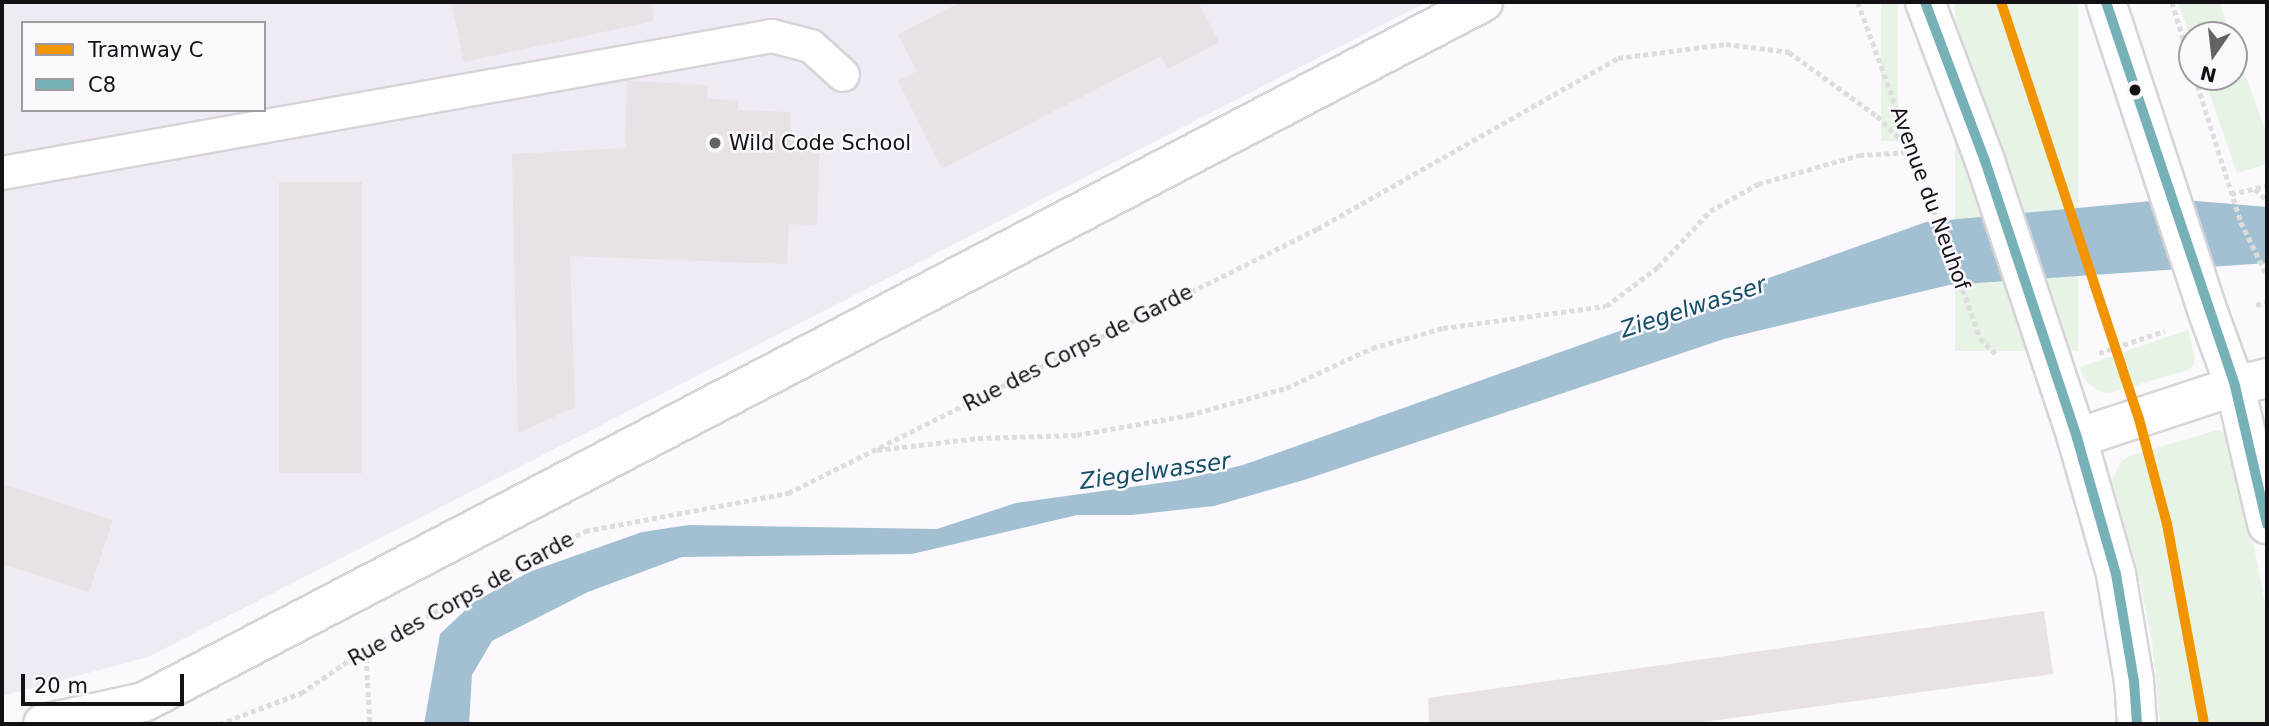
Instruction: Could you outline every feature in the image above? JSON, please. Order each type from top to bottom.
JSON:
[{"type":"street","points":[[43,724],[144,702],[1483,2]]},
{"type":"street","points":[[1925,2],[1985,161],[2038,375],[2077,438],[2116,574],[2134,681],[2137,724]]},
{"type":"street","points":[[2106,2],[2209,315],[2251,382],[2267,524]]},
{"type":"street","points":[[2077,438],[2251,382]]},
{"type":"lane","points":[[2,173],[772,36],[811,46],[843,75]]},
{"type":"path","name":"Avenue du Neuhof","points":[[1858,2],[1980,338],[2038,375]]},
{"type":"path","points":[[2172,2],[2178,22]]},
{"type":"path","name":"Rue des Corps de Garde","points":[[219,724],[301,693],[366,649],[585,531],[788,493],[1317,229],[1618,58],[1726,44],[1789,52],[1877,116],[1914,152]]},
{"type":"path","points":[[2199,91],[2241,222],[2267,275]]},
{"type":"path","points":[[874,451],[978,438],[1077,435],[1189,415],[1286,388],[1372,348],[1443,328],[1606,306],[1658,267],[1710,211],[1758,184],[1859,155],[1914,152]]},
{"type":"path","points":[[2231,194],[2267,186]]},
{"type":"path","points":[[2255,189],[2266,198]]},
{"type":"path","points":[[2038,375],[2209,315],[2267,302]]},
{"type":"path","points":[[366,649],[370,724]]},
{"type":"shaded area","points":[[2,2],[1427,2],[148,657],[2,696]]},
{"type":"green space","points":[[1881,2],[1898,2],[1898,141],[1881,141]]},
{"type":"green space","points":[[1955,2],[2078,2],[2078,351],[1955,351]]},
{"type":"green space","points":[[2178,2],[2219,2],[2226,21],[2185,21]]},
{"type":"green space","points":[[2248,82],[2267,135],[2267,164],[2237,173],[2209,91],[2248,91]]},
{"type":"green space","points":[[2188,330],[2195,357],[2194,365],[2188,370],[2109,393],[2098,391],[2085,380],[2080,367]]},
{"type":"green space","points":[[2218,430],[2229,435],[2247,509],[2267,615],[2267,724],[2160,724],[2152,641],[2137,569],[2112,481],[2121,461],[2132,455]]},
{"type":"water","name":"Ziegelwasser","points":[[2173,199],[2267,207],[2267,263],[1949,285],[1724,339],[1304,480],[1214,506],[1132,515],[1077,515],[912,554],[682,557],[588,592],[492,641],[472,675],[469,724],[424,724],[440,634],[474,602],[529,572],[642,532],[689,525],[937,529],[1016,503],[1181,480],[1243,465],[1926,222]]},
{"type":"building","points":[[451,2],[652,2],[654,21],[464,62]]},
{"type":"building","points":[[961,2],[1198,2],[1219,42],[1168,69],[1161,56],[942,169],[898,81],[917,71],[898,34]]},
{"type":"building","points":[[627,81],[708,85],[707,99],[738,100],[738,110],[790,112],[790,136],[820,137],[817,225],[789,224],[787,264],[570,256],[575,407],[518,433],[512,154],[625,148]]},
{"type":"building","points":[[279,182],[362,182],[362,473],[279,473]]},
{"type":"building","points":[[2,484],[113,520],[89,592],[2,564]]},
{"type":"building","points":[[2044,611],[2053,674],[1689,724],[1429,724],[1428,698]]},
{"type":"tram line","name":"C","points":[[2001,2],[2139,419],[2167,524],[2204,724]]},
{"type":"transit line","name":"C8","points":[[1925,2],[1985,161],[2077,438],[2116,574],[2134,681],[2137,724]]},
{"type":"transit line","name":"C8","points":[[2106,2],[2235,386],[2267,524]]},
{"type":"place","name":"Wild Code School","points":[[715,143]]}]
